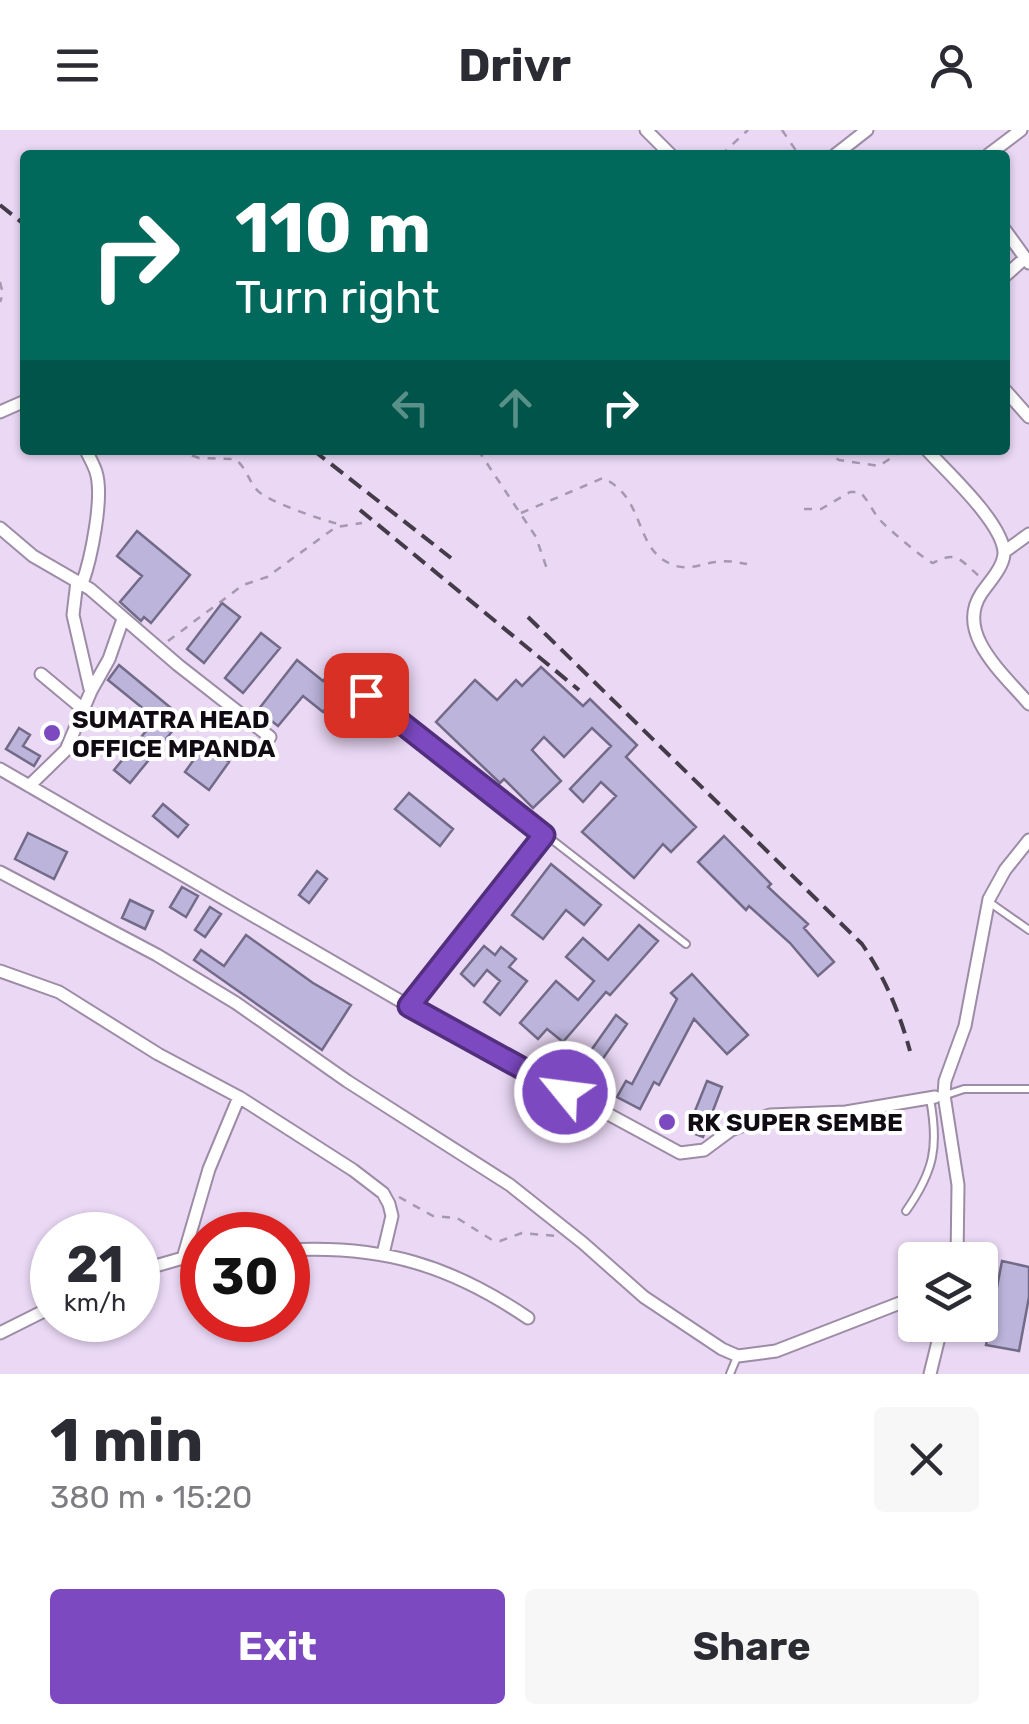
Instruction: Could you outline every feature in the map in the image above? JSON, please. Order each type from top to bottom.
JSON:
[{"type":"street","points":[[646,130],[666,150]]},
{"type":"street","points":[[841,150],[867,130]]},
{"type":"street","points":[[995,150],[1021,130]]},
{"type":"street","points":[[1010,237],[1027,261]]},
{"type":"street","points":[[1017,400],[1029,391]]},
{"type":"street","points":[[1010,394],[1029,417]]},
{"type":"street","points":[[88,455],[99,490],[91,560],[79,582],[73,615],[90,691]]},
{"type":"street","points":[[931,455],[990,521],[1004,552]]},
{"type":"street","points":[[0,528],[33,556],[79,582],[270,738]]},
{"type":"street","points":[[1029,534],[1004,552],[972,614],[974,631],[1029,704]]},
{"type":"street","points":[[29,786],[66,750],[123,620]]},
{"type":"street","points":[[42,674],[83,708]]},
{"type":"street","points":[[0,769],[409,1006],[680,1153],[704,1150],[731,1130],[770,1115],[846,1112],[936,1097]]},
{"type":"street","points":[[957,1242],[958,1185],[936,1097],[965,1026],[988,902],[1005,870],[1029,840]]},
{"type":"street","points":[[0,872],[157,955],[236,1003],[358,1089],[510,1185],[644,1297],[722,1349],[738,1356],[776,1351],[898,1305]]},
{"type":"street","points":[[0,971],[58,992],[158,1054],[239,1097],[353,1170],[383,1193],[392,1216],[383,1254]]},
{"type":"street","points":[[196,1212],[239,1097]]},
{"type":"street","points":[[310,1250],[346,1249],[411,1259],[470,1282],[528,1318]]},
{"type":"street","points":[[0,1332],[30,1318]]},
{"type":"street","points":[[930,1374],[938,1342]]},
{"type":"lane","points":[[366,695],[686,944]]},
{"type":"lane","points":[[409,1006],[544,835]]},
{"type":"lane","points":[[988,902],[1029,930]]},
{"type":"lane","points":[[906,1211],[920,1191],[935,1150],[936,1097],[964,1088],[1029,1089]]},
{"type":"lane","points":[[730,1374],[738,1356]]},
{"type":"path","points":[[726,150],[748,130]]},
{"type":"path","points":[[0,282],[0,302]]},
{"type":"path","points":[[191,455],[234,459],[261,494],[319,520],[340,525],[362,522]]},
{"type":"path","points":[[481,455],[543,551],[548,572]]},
{"type":"path","points":[[831,455],[839,460],[879,466],[896,455]]},
{"type":"path","points":[[521,513],[603,478],[626,494],[650,548],[668,562],[692,568],[718,561],[747,564]]},
{"type":"path","points":[[804,509],[822,509],[850,492],[860,492],[883,523],[908,541],[924,560],[933,562],[955,556],[988,584]]},
{"type":"path","points":[[158,646],[178,635],[242,584],[267,577],[340,525]]},
{"type":"path","points":[[383,1193],[406,1199],[433,1216],[457,1218],[500,1242],[522,1233],[574,1237]]},
{"type":"building","points":[[137,531],[190,575],[151,623],[144,617],[141,621],[120,602],[142,576],[117,556]]},
{"type":"building","points":[[222,603],[240,617],[204,663],[187,649]]},
{"type":"building","points":[[261,633],[280,648],[243,693],[225,678]]},
{"type":"building","points":[[297,660],[323,681],[327,676],[342,687],[323,712],[303,696],[278,726],[258,710]]},
{"type":"building","points":[[119,665],[183,718],[130,783],[114,770],[156,719],[108,680]]},
{"type":"building","points":[[541,667],[583,706],[590,699],[637,745],[626,757],[696,827],[671,852],[663,844],[634,878],[582,832],[616,796],[601,782],[583,802],[570,789],[611,746],[592,728],[564,757],[544,737],[532,750],[561,781],[533,808],[504,779],[500,783],[436,722],[475,680],[497,700],[516,680],[522,686]]},
{"type":"building","points":[[19,728],[30,735],[23,746],[40,756],[34,766],[6,749]]},
{"type":"building","points":[[205,744],[229,762],[209,790],[185,772]]},
{"type":"building","points":[[409,793],[453,829],[440,846],[395,809]]},
{"type":"building","points":[[163,804],[188,825],[178,837],[153,816]]},
{"type":"building","points":[[28,833],[67,852],[54,879],[15,859]]},
{"type":"building","points":[[724,836],[771,884],[768,887],[808,924],[804,928],[834,962],[818,976],[790,943],[749,906],[746,910],[698,862]]},
{"type":"building","points":[[551,864],[601,905],[584,925],[566,910],[543,939],[512,915]]},
{"type":"building","points":[[317,871],[327,879],[309,903],[299,895]]},
{"type":"building","points":[[182,887],[198,896],[186,917],[170,907]]},
{"type":"building","points":[[130,900],[153,911],[145,929],[122,918]]},
{"type":"building","points":[[210,907],[221,914],[205,937],[195,930]]},
{"type":"building","points":[[639,925],[658,941],[563,1042],[547,1029],[538,1039],[520,1023],[556,981],[578,1000],[594,981],[566,957],[583,938],[608,960]]},
{"type":"building","points":[[246,935],[351,1005],[322,1050],[194,960],[201,950],[224,966]]},
{"type":"building","points":[[484,946],[495,955],[501,947],[516,959],[509,967],[527,981],[500,1015],[484,1002],[500,981],[487,970],[474,986],[461,974]]},
{"type":"building","points":[[692,974],[748,1035],[727,1054],[694,1019],[659,1085],[654,1082],[640,1109],[617,1097],[626,1081],[632,1084],[677,999],[671,993]]},
{"type":"building","points":[[616,1015],[627,1024],[597,1067],[585,1059]]},
{"type":"building","points":[[707,1081],[722,1087],[703,1137],[687,1131]]},
{"type":"building","points":[[1002,1261],[1029,1267],[1029,1297],[1019,1351],[986,1345],[998,1342]]},
{"type":"railway","points":[[0,205],[20,221]]},
{"type":"railway","points":[[319,455],[451,558]]},
{"type":"railway","points":[[360,510],[579,690]]},
{"type":"railway","points":[[528,617],[862,944],[891,995],[910,1051]]},
{"type":"place","name":"SUMATRA HEAD OFFICE MPANDA","points":[[52,733]]},
{"type":"place","name":"RK SUPER SEMBE","points":[[667,1122]]},
{"type":"route","points":[[366,695],[544,835],[409,1006],[565,1092]]}]
